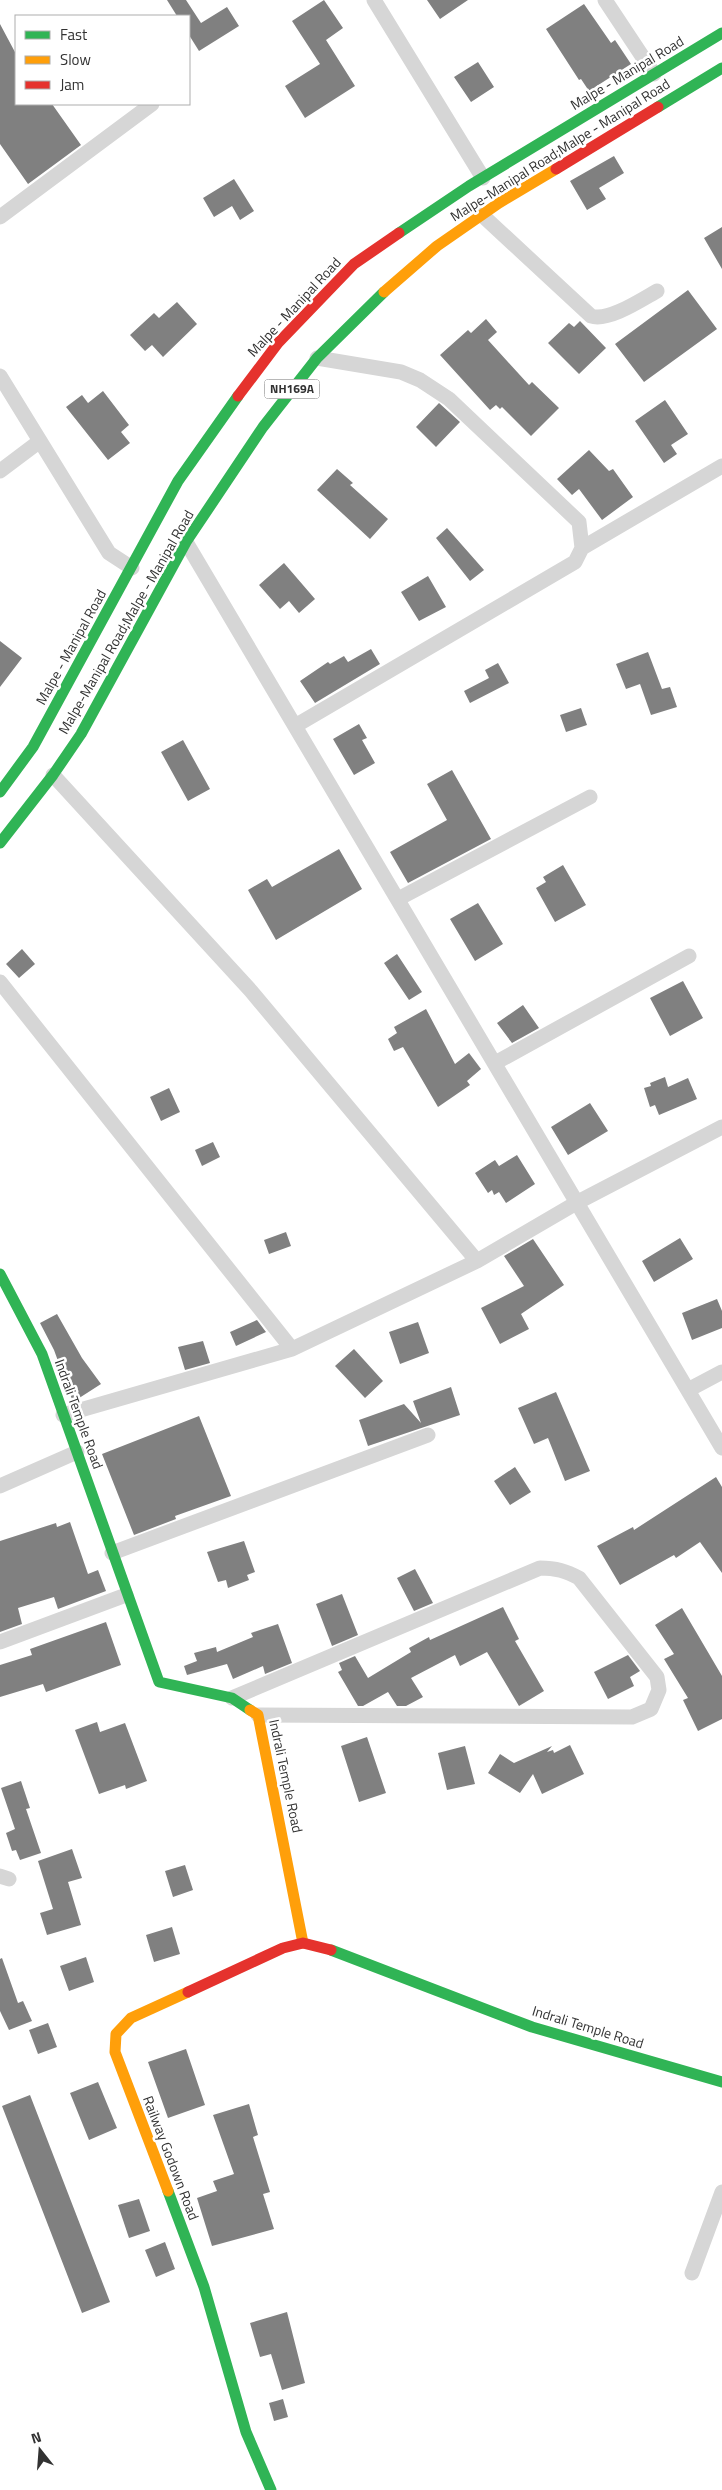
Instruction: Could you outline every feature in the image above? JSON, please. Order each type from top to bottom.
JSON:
[{"type":"main road","name":"Malpe - Manipal Road","points":[[0,792],[33,747],[178,481],[229,407],[278,342],[354,264],[483,178],[722,33]]},
{"type":"main road","name":"Malpe-Manipal Road;Malpe - Manipal Road","points":[[1,841],[53,775],[81,734],[186,542],[262,427],[317,358],[384,292],[437,246],[482,215],[722,68]]},
{"type":"main road","name":"Indrali Temple Road","points":[[0,1274],[42,1354],[126,1595],[159,1682],[232,1698],[258,1715],[303,1943],[328,1949],[532,2027],[722,2082]]},
{"type":"main road","name":"Railway Godown Road","points":[[271,2490],[246,2432],[204,2287],[114,2052],[116,2034],[131,2018],[283,1948],[303,1943]]},
{"type":"street","points":[[374,0],[483,178]]},
{"type":"street","points":[[605,0],[654,74]]},
{"type":"street","points":[[0,217],[151,105]]},
{"type":"street","points":[[482,215],[591,316],[597,318],[610,315],[657,292]]},
{"type":"street","points":[[317,358],[401,372],[420,380],[449,399],[578,522],[582,548]]},
{"type":"street","points":[[0,376],[109,553],[132,568]]},
{"type":"street","points":[[0,471],[40,441]]},
{"type":"street","points":[[295,726],[575,562],[582,548],[722,466]]},
{"type":"street","points":[[186,542],[722,1448]]},
{"type":"street","points":[[53,775],[251,991],[477,1261]]},
{"type":"street","points":[[398,899],[590,797]]},
{"type":"street","points":[[495,1063],[689,956]]},
{"type":"street","points":[[0,982],[292,1349]]},
{"type":"street","points":[[64,1414],[292,1349],[477,1261],[578,1202],[722,1127]]},
{"type":"street","points":[[688,1390],[722,1372]]},
{"type":"street","points":[[112,1553],[428,1434]]},
{"type":"street","points":[[0,1486],[77,1452]]},
{"type":"street","points":[[232,1698],[540,1568],[565,1570],[579,1578],[657,1677],[660,1690],[650,1709],[632,1716],[258,1715]]},
{"type":"street","points":[[0,1642],[126,1595]]},
{"type":"street","points":[[692,2273],[722,2192]]},
{"type":"building","points":[[167,0],[186,0],[201,23],[227,7],[239,26],[199,51],[190,37],[190,15],[176,15]]},
{"type":"building","points":[[324,0],[343,28],[326,40],[355,86],[305,118],[285,86],[320,64],[292,21]]},
{"type":"building","points":[[427,0],[468,0],[440,19]]},
{"type":"building","points":[[584,4],[611,43],[615,40],[631,64],[589,91],[581,79],[579,80],[546,29]]},
{"type":"building","points":[[0,24],[15,52],[15,105],[53,105],[81,145],[28,184],[0,144]]},
{"type":"building","points":[[478,62],[494,87],[471,102],[454,77]]},
{"type":"building","points":[[614,156],[624,173],[599,188],[606,199],[587,210],[570,181]]},
{"type":"building","points":[[234,179],[254,211],[240,220],[232,206],[214,217],[203,198]]},
{"type":"building","points":[[722,227],[722,269],[704,238]]},
{"type":"building","points":[[688,290],[717,329],[644,382],[615,344]]},
{"type":"building","points":[[177,302],[197,324],[163,357],[152,345],[145,351],[130,335],[154,313],[159,318]]},
{"type":"building","points":[[486,319],[497,332],[488,340],[529,385],[532,382],[559,408],[531,436],[502,407],[500,409],[496,405],[490,410],[440,355],[468,330],[471,333]]},
{"type":"building","points":[[580,321],[606,348],[579,374],[548,343],[569,323],[574,327]]},
{"type":"building","points":[[103,391],[129,425],[121,432],[130,443],[108,460],[66,407],[82,395],[88,403]]},
{"type":"building","points":[[665,400],[688,434],[671,445],[677,454],[664,463],[635,421]]},
{"type":"building","points":[[439,403],[460,422],[436,447],[416,427]]},
{"type":"building","points":[[589,450],[609,471],[613,469],[633,497],[602,520],[579,489],[572,495],[557,479]]},
{"type":"building","points":[[337,469],[353,483],[350,485],[388,519],[370,539],[317,490]]},
{"type":"building","points":[[447,528],[484,570],[470,581],[436,538]]},
{"type":"building","points":[[284,563],[315,599],[299,613],[289,601],[280,609],[259,585]]},
{"type":"building","points":[[428,576],[446,607],[419,621],[401,592]]},
{"type":"building","points":[[0,641],[22,658],[0,687]]},
{"type":"building","points":[[371,649],[380,664],[315,703],[300,681],[328,662],[330,664],[344,656],[348,662]]},
{"type":"building","points":[[648,652],[662,689],[670,687],[677,707],[651,715],[640,684],[626,689],[616,664]]},
{"type":"building","points":[[498,663],[509,683],[470,703],[464,691],[489,678],[485,670]]},
{"type":"building","points":[[581,708],[587,725],[566,732],[560,715]]},
{"type":"building","points":[[359,724],[367,738],[362,740],[375,763],[354,775],[333,739]]},
{"type":"building","points":[[183,740],[210,789],[188,801],[161,752]]},
{"type":"building","points":[[452,770],[491,839],[408,883],[390,852],[447,820],[427,784]]},
{"type":"building","points":[[339,849],[362,889],[276,940],[248,890],[267,879],[272,887]]},
{"type":"building","points":[[563,865],[586,905],[555,922],[536,888],[546,882],[543,877]]},
{"type":"building","points":[[478,903],[503,944],[475,961],[450,919]]},
{"type":"building","points":[[22,949],[35,964],[19,978],[6,964]]},
{"type":"building","points":[[397,954],[422,992],[409,1000],[384,963]]},
{"type":"building","points":[[683,981],[703,1018],[670,1036],[650,998]]},
{"type":"building","points":[[523,1005],[539,1028],[512,1043],[497,1023]]},
{"type":"building","points":[[426,1009],[455,1064],[469,1053],[481,1069],[467,1081],[470,1085],[438,1107],[403,1047],[394,1051],[388,1039],[397,1033],[394,1027]]},
{"type":"building","points":[[665,1077],[668,1087],[688,1078],[697,1099],[659,1115],[655,1105],[650,1107],[644,1088],[651,1086],[650,1083]]},
{"type":"building","points":[[169,1088],[180,1112],[161,1121],[150,1097]]},
{"type":"building","points":[[590,1103],[608,1131],[568,1155],[551,1127]]},
{"type":"building","points":[[213,1142],[220,1157],[202,1166],[195,1150]]},
{"type":"building","points":[[517,1155],[535,1184],[506,1203],[499,1192],[494,1195],[492,1190],[488,1193],[475,1173],[495,1160],[499,1166]]},
{"type":"building","points":[[286,1232],[291,1246],[269,1254],[264,1240]]},
{"type":"building","points":[[680,1238],[693,1259],[654,1282],[642,1261]]},
{"type":"building","points":[[533,1239],[564,1285],[521,1314],[529,1329],[500,1344],[481,1308],[524,1286],[504,1256]]},
{"type":"building","points":[[717,1299],[722,1311],[722,1328],[692,1340],[682,1313]]},
{"type":"building","points":[[57,1314],[82,1358],[101,1384],[73,1402],[54,1350],[40,1323]]},
{"type":"building","points":[[257,1320],[266,1332],[236,1346],[230,1332]]},
{"type":"building","points":[[418,1322],[429,1353],[400,1364],[389,1332]]},
{"type":"building","points":[[203,1341],[210,1363],[185,1370],[178,1347]]},
{"type":"building","points":[[354,1349],[383,1381],[365,1398],[335,1366]]},
{"type":"building","points":[[451,1387],[460,1415],[368,1446],[359,1420],[404,1404],[421,1423],[413,1401]]},
{"type":"building","points":[[556,1392],[590,1471],[565,1481],[548,1438],[534,1444],[518,1408]]},
{"type":"building","points":[[199,1416],[231,1496],[175,1516],[176,1519],[134,1535],[102,1454]]},
{"type":"building","points":[[515,1467],[531,1492],[510,1505],[494,1481]]},
{"type":"building","points":[[716,1477],[722,1487],[722,1573],[700,1542],[676,1558],[674,1555],[620,1585],[597,1546],[633,1527],[634,1530]]},
{"type":"building","points":[[70,1522],[88,1574],[98,1570],[106,1591],[58,1609],[54,1597],[18,1608],[22,1624],[0,1632],[0,1541],[56,1523],[57,1527]]},
{"type":"building","points":[[244,1541],[255,1572],[247,1575],[249,1580],[228,1588],[226,1580],[218,1582],[207,1552]]},
{"type":"building","points":[[415,1569],[433,1603],[414,1611],[397,1578]]},
{"type":"building","points":[[342,1594],[358,1635],[332,1646],[316,1604]]},
{"type":"building","points":[[503,1607],[519,1639],[515,1641],[544,1691],[519,1706],[487,1652],[460,1666],[455,1655],[411,1678],[423,1697],[406,1706],[397,1706],[388,1692],[363,1706],[358,1706],[338,1672],[342,1670],[339,1663],[355,1656],[368,1678],[411,1652],[409,1648],[429,1637],[430,1640]]},
{"type":"building","points":[[682,1608],[722,1676],[722,1719],[698,1731],[683,1700],[688,1698],[664,1659],[674,1654],[655,1625]]},
{"type":"building","points":[[106,1622],[121,1665],[46,1692],[43,1684],[0,1697],[0,1665],[32,1655],[30,1649]]},
{"type":"building","points":[[278,1624],[292,1663],[265,1674],[263,1666],[233,1679],[227,1664],[187,1675],[184,1666],[197,1661],[194,1653],[216,1647],[217,1652],[253,1637],[251,1633]]},
{"type":"building","points":[[628,1655],[640,1671],[630,1677],[634,1686],[608,1699],[594,1672]]},
{"type":"building","points":[[97,1722],[100,1732],[125,1723],[147,1781],[126,1789],[125,1785],[99,1794],[75,1730]]},
{"type":"building","points":[[367,1737],[386,1793],[359,1802],[341,1746]]},
{"type":"building","points":[[570,1745],[584,1774],[542,1794],[533,1774],[520,1793],[488,1773],[500,1754],[514,1763],[552,1746],[547,1752],[553,1750],[554,1753]]},
{"type":"building","points":[[465,1746],[475,1784],[447,1790],[438,1753]]},
{"type":"building","points":[[21,1781],[30,1808],[26,1809],[41,1853],[20,1860],[16,1850],[12,1851],[6,1833],[15,1829],[1,1788]]},
{"type":"building","points":[[72,1849],[82,1878],[68,1882],[81,1925],[47,1935],[40,1913],[53,1909],[38,1861]]},
{"type":"building","points":[[185,1865],[193,1890],[173,1897],[165,1871]]},
{"type":"building","points":[[172,1927],[180,1954],[154,1962],[146,1935]]},
{"type":"building","points":[[86,1957],[94,1982],[69,1991],[60,1966]]},
{"type":"building","points":[[2,1958],[18,2003],[23,2001],[32,2021],[9,2030],[0,2011],[0,1959]]},
{"type":"building","points":[[48,2023],[57,2047],[38,2054],[29,2030]]},
{"type":"building","points":[[186,2049],[205,2105],[168,2118],[148,2062]]},
{"type":"building","points":[[98,2082],[117,2128],[89,2140],[70,2093]]},
{"type":"building","points":[[30,2095],[110,2302],[82,2313],[2,2106]]},
{"type":"building","points":[[249,2104],[258,2135],[253,2137],[270,2192],[263,2194],[274,2229],[212,2246],[197,2198],[217,2191],[213,2181],[234,2174],[213,2115]]},
{"type":"building","points":[[139,2199],[150,2231],[129,2238],[118,2205]]},
{"type":"building","points":[[165,2242],[175,2269],[156,2277],[145,2250]]},
{"type":"building","points":[[287,2312],[305,2383],[282,2390],[271,2354],[260,2357],[250,2323]]},
{"type":"building","points":[[283,2399],[288,2417],[274,2421],[269,2403]]},
{"type":"traffic: fast","points":[[399,233],[469,186],[722,33]]},
{"type":"traffic: fast","points":[[658,107],[722,68]]},
{"type":"traffic: fast","points":[[0,843],[53,775],[81,734],[186,542],[263,427],[317,358],[384,292]]},
{"type":"traffic: fast","points":[[0,792],[33,747],[178,481],[238,396]]},
{"type":"traffic: fast","points":[[0,1274],[42,1354],[159,1682],[232,1698],[250,1710]]},
{"type":"traffic: fast","points":[[331,1950],[532,2027],[722,2082]]},
{"type":"traffic: fast","points":[[168,2191],[204,2287],[246,2432],[271,2490]]},
{"type":"traffic: slow","points":[[384,292],[437,246],[499,203],[556,169]]},
{"type":"traffic: slow","points":[[250,1710],[258,1715],[303,1943]]},
{"type":"traffic: slow","points":[[168,2191],[115,2052],[116,2034],[131,2018],[188,1992]]},
{"type":"traffic: jam","points":[[556,169],[658,107]]},
{"type":"traffic: jam","points":[[238,396],[278,343],[354,264],[399,233]]},
{"type":"traffic: jam","points":[[188,1992],[283,1948],[303,1943],[331,1950]]}]
